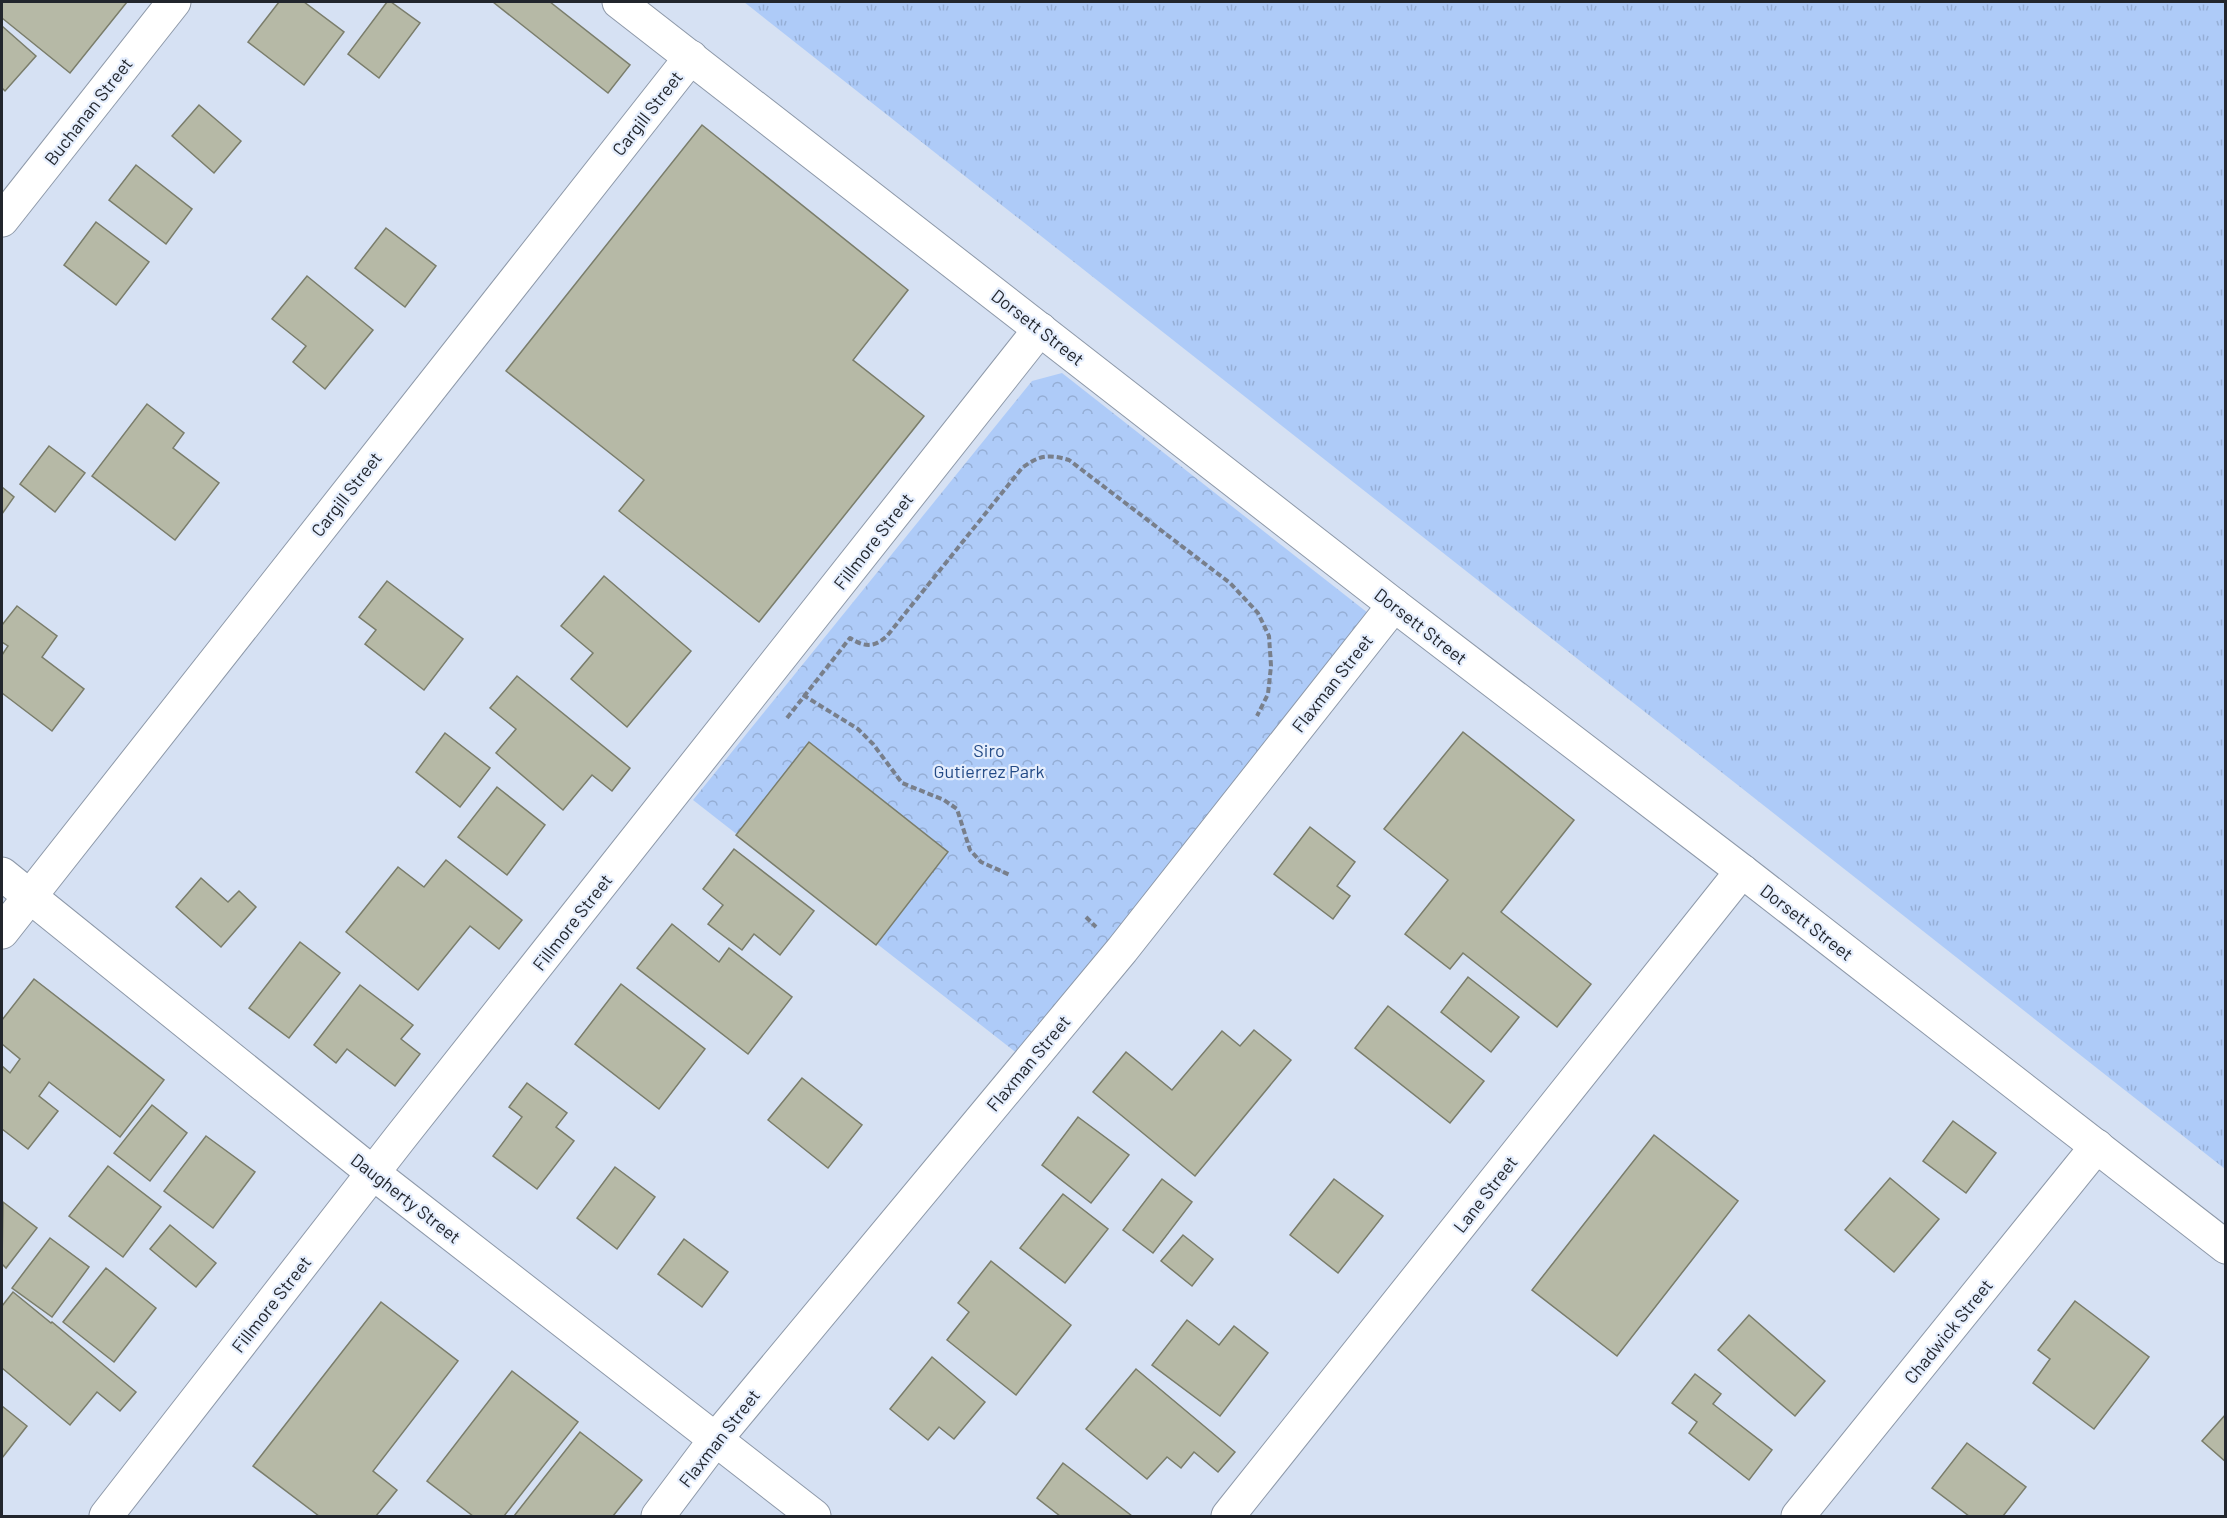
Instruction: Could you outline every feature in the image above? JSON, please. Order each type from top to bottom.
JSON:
[{"type":"street","name":"Buchanan Street","points":[[2,220],[174,2]]},
{"type":"street","name":"Dorsett Street","points":[[620,2],[1394,605],[1742,871],[2226,1247]]},
{"type":"street","name":"Cargill Street","points":[[2,932],[691,57]]},
{"type":"street","name":"Fillmore Street","points":[[105,1516],[1040,329]]},
{"type":"street","name":"Flaxman Street","points":[[658,1516],[716,1440],[1122,950],[1394,605]]},
{"type":"street","name":"Lane Street","points":[[1228,1516],[1742,871]]},
{"type":"street","name":"Daugherty Street","points":[[2,874],[373,1173],[814,1516]]},
{"type":"street","name":"Chadwick Street","points":[[1798,1516],[2097,1146]]},
{"type":"path","points":[[787,718],[850,638],[862,646],[878,644],[887,636],[1022,468],[1033,460],[1052,455],[1069,460],[1221,576],[1245,597],[1258,613],[1269,636],[1270,666],[1268,694],[1255,720]]},
{"type":"path","points":[[771,670],[804,696],[858,729],[873,744],[902,783],[944,800],[957,809],[970,850],[981,862],[1011,875]]},
{"type":"green space","points":[[744,2],[2225,2],[2225,1169]]},
{"type":"green space","name":"Siro Gutierrez Park","points":[[1062,373],[1368,613],[1018,1054],[693,800],[1032,381]]},
{"type":"building","points":[[2,2],[127,2],[70,73],[2,18]]},
{"type":"building","points":[[279,2],[304,2],[344,32],[304,85],[248,42]]},
{"type":"building","points":[[387,2],[391,2],[420,23],[379,78],[348,54]]},
{"type":"building","points":[[493,2],[550,2],[630,65],[608,93]]},
{"type":"building","points":[[2,26],[36,56],[5,91],[2,88]]},
{"type":"building","points":[[199,105],[241,141],[214,173],[172,136]]},
{"type":"building","points":[[702,125],[908,290],[853,360],[924,416],[759,622],[619,511],[644,480],[506,371]]},
{"type":"building","points":[[136,165],[192,209],[166,244],[109,200]]},
{"type":"building","points":[[96,222],[149,262],[116,305],[64,265]]},
{"type":"building","points":[[386,228],[436,266],[405,307],[355,268]]},
{"type":"building","points":[[307,276],[373,330],[325,389],[293,362],[306,346],[272,319]]},
{"type":"building","points":[[147,404],[184,433],[173,448],[219,483],[175,540],[92,476]]},
{"type":"building","points":[[49,446],[85,473],[55,512],[20,484]]},
{"type":"building","points":[[2,487],[14,497],[2,514]]},
{"type":"building","points":[[604,576],[691,651],[627,727],[571,679],[593,653],[561,626]]},
{"type":"building","points":[[387,581],[463,639],[424,690],[365,644],[376,630],[359,617]]},
{"type":"building","points":[[17,606],[57,636],[42,657],[84,689],[52,731],[2,693],[2,655],[8,646],[2,642],[2,625]]},
{"type":"building","points":[[517,676],[630,768],[612,791],[592,775],[563,810],[496,753],[516,729],[490,708]]},
{"type":"building","points":[[1463,732],[1574,820],[1501,912],[1591,984],[1557,1027],[1463,953],[1450,969],[1405,934],[1448,880],[1384,829]]},
{"type":"building","points":[[445,733],[490,768],[460,807],[416,772]]},
{"type":"building","points":[[809,742],[948,852],[876,945],[736,835]]},
{"type":"building","points":[[497,787],[545,825],[507,875],[458,837]]},
{"type":"building","points":[[1310,827],[1355,862],[1337,886],[1350,896],[1333,919],[1274,874]]},
{"type":"building","points":[[734,849],[814,911],[780,955],[754,934],[742,950],[708,924],[723,905],[703,889]]},
{"type":"building","points":[[446,860],[522,920],[499,949],[470,926],[418,990],[346,932],[398,867],[424,887]]},
{"type":"building","points":[[201,878],[228,902],[239,891],[256,907],[221,947],[176,907]]},
{"type":"building","points":[[672,924],[719,962],[729,948],[792,997],[748,1054],[637,968]]},
{"type":"building","points":[[300,942],[340,973],[289,1038],[249,1008]]},
{"type":"building","points":[[1468,977],[1519,1017],[1491,1052],[1441,1012]]},
{"type":"building","points":[[34,979],[164,1080],[120,1137],[49,1082],[39,1096],[58,1111],[28,1149],[2,1129],[2,1066],[10,1073],[20,1059],[2,1044],[2,1020]]},
{"type":"building","points":[[621,984],[705,1049],[659,1109],[575,1044]]},
{"type":"building","points":[[360,985],[413,1025],[401,1039],[420,1054],[395,1086],[347,1049],[336,1063],[314,1045]]},
{"type":"building","points":[[1388,1006],[1484,1081],[1450,1123],[1355,1048]]},
{"type":"building","points":[[1254,1030],[1291,1060],[1195,1176],[1093,1092],[1126,1052],[1172,1090],[1222,1031],[1240,1046]]},
{"type":"building","points":[[802,1078],[862,1125],[828,1168],[768,1120]]},
{"type":"building","points":[[527,1083],[567,1113],[556,1127],[574,1141],[537,1189],[493,1156],[522,1117],[509,1107]]},
{"type":"building","points":[[152,1105],[187,1133],[150,1181],[114,1153]]},
{"type":"building","points":[[1078,1117],[1129,1155],[1091,1203],[1042,1165]]},
{"type":"building","points":[[1953,1121],[1996,1153],[1966,1193],[1923,1161]]},
{"type":"building","points":[[1654,1135],[1738,1201],[1617,1356],[1532,1290]]},
{"type":"building","points":[[206,1136],[255,1172],[213,1228],[164,1191]]},
{"type":"building","points":[[108,1166],[161,1207],[123,1257],[69,1216]]},
{"type":"building","points":[[615,1167],[655,1197],[617,1249],[577,1218]]},
{"type":"building","points":[[1890,1178],[1939,1219],[1894,1272],[1845,1230]]},
{"type":"building","points":[[1162,1179],[1192,1202],[1153,1253],[1123,1230]]},
{"type":"building","points":[[1334,1179],[1383,1216],[1338,1273],[1290,1235]]},
{"type":"building","points":[[1063,1194],[1108,1229],[1065,1283],[1020,1248]]},
{"type":"building","points":[[3,1202],[37,1228],[6,1268],[2,1264]]},
{"type":"building","points":[[170,1225],[216,1263],[196,1287],[150,1249]]},
{"type":"building","points":[[1183,1235],[1213,1259],[1192,1286],[1161,1261]]},
{"type":"building","points":[[50,1238],[89,1267],[52,1317],[12,1288]]},
{"type":"building","points":[[684,1239],[728,1272],[702,1307],[658,1274]]},
{"type":"building","points":[[991,1261],[1071,1325],[1016,1395],[947,1340],[969,1312],[958,1303]]},
{"type":"building","points":[[106,1268],[156,1308],[114,1362],[63,1322]]},
{"type":"building","points":[[13,1292],[136,1392],[120,1411],[97,1392],[70,1425],[2,1368],[2,1306]]},
{"type":"building","points":[[2075,1301],[2149,1357],[2094,1429],[2033,1383],[2050,1359],[2038,1350]]},
{"type":"building","points":[[381,1302],[458,1361],[373,1471],[397,1490],[376,1516],[319,1516],[253,1466]]},
{"type":"building","points":[[1749,1315],[1825,1381],[1795,1416],[1718,1350]]},
{"type":"building","points":[[1187,1320],[1219,1345],[1234,1326],[1268,1353],[1220,1416],[1152,1365]]},
{"type":"building","points":[[932,1357],[985,1402],[954,1439],[939,1427],[928,1440],[890,1409]]},
{"type":"building","points":[[1136,1369],[1235,1452],[1218,1472],[1194,1452],[1181,1468],[1167,1457],[1147,1479],[1086,1429]]},
{"type":"building","points":[[512,1371],[578,1422],[504,1516],[473,1516],[427,1481]]},
{"type":"building","points":[[1695,1374],[1721,1394],[1713,1404],[1772,1450],[1749,1480],[1689,1433],[1697,1422],[1672,1403]]},
{"type":"building","points":[[2,1406],[27,1426],[2,1458]]},
{"type":"building","points":[[2226,1414],[2226,1462],[2202,1441]]},
{"type":"building","points":[[580,1432],[642,1480],[613,1516],[514,1516]]},
{"type":"building","points":[[1967,1443],[2026,1487],[2003,1516],[1969,1516],[1932,1488]]},
{"type":"building","points":[[1063,1463],[1132,1516],[1060,1516],[1037,1498]]}]
